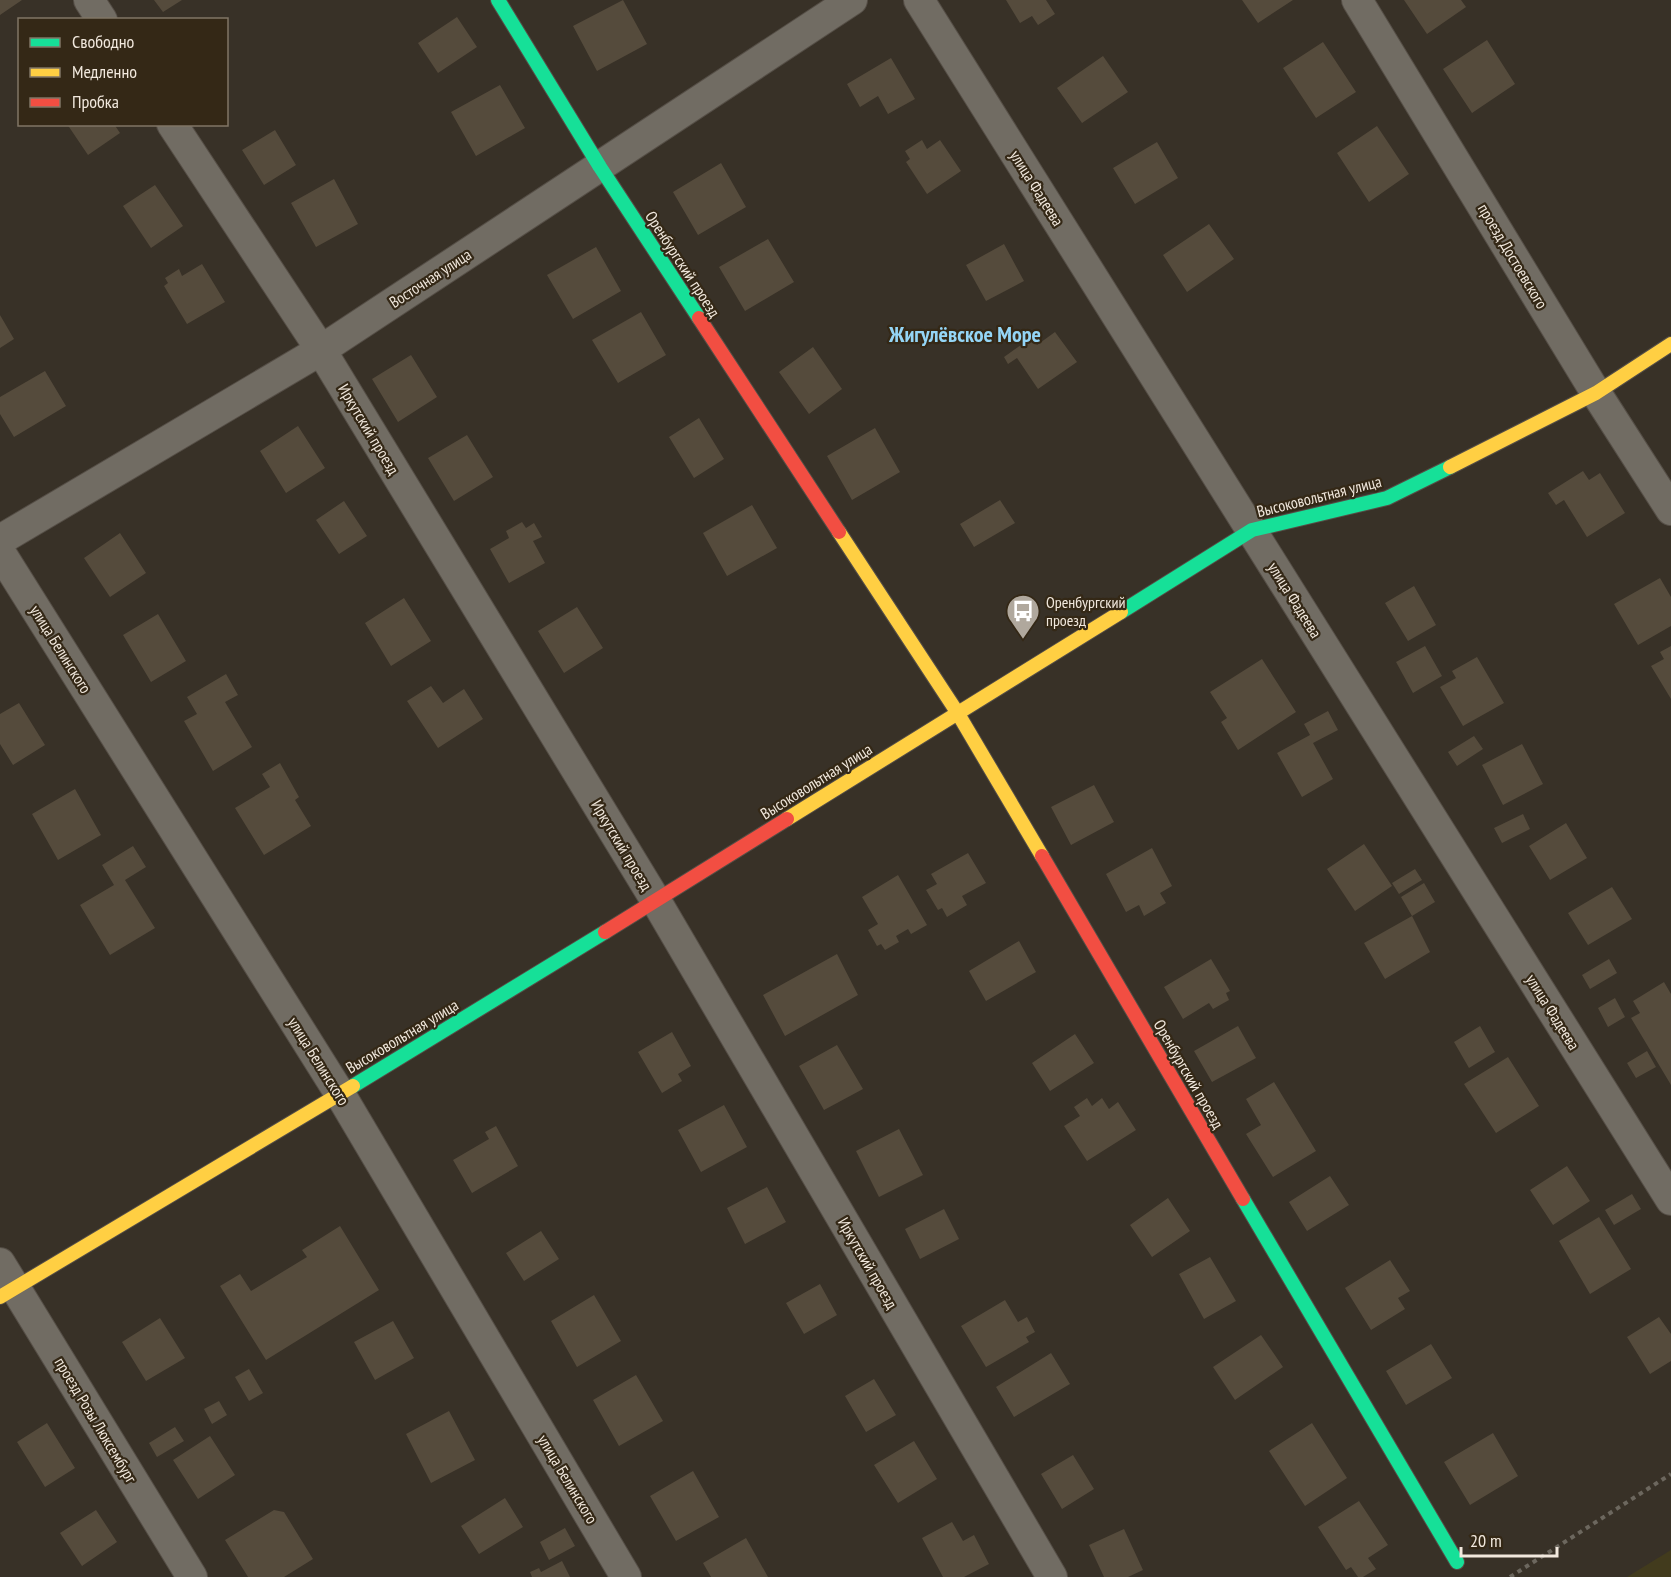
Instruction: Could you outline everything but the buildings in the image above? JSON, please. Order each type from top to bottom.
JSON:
[{"type":"street","points":[[89,0],[101,18]]},
{"type":"street","name":"Оренбургский проезд","points":[[498,0],[600,167],[957,712],[1457,1562]]},
{"type":"street","name":"Восточная улица","points":[[0,540],[321,350],[852,0]]},
{"type":"street","name":"улица Фадеева","points":[[919,0],[1671,1200]]},
{"type":"street","name":"проезд Достоевского","points":[[1357,0],[1596,393],[1671,510]]},
{"type":"street","name":"Иркутский проезд","points":[[173,126],[321,350],[656,901],[1052,1577]]},
{"type":"street","name":"Высоковольтная улица","points":[[5,1282],[340,1094],[656,901],[1252,530],[1387,498],[1596,393],[1671,344]]},
{"type":"street","name":"улица Белинского","points":[[0,552],[340,1094],[626,1577]]},
{"type":"street","name":"проезд Розы Люксембург","points":[[5,1282],[192,1577]]},
{"type":"path","points":[[1510,1577],[1671,1474]]},
{"type":"sand","points":[[1671,1550],[1671,1577],[1627,1577]]},
{"type":"traffic: fast","points":[[498,0],[600,167],[699,318]]},
{"type":"traffic: fast","points":[[1121,612],[1252,530],[1387,498],[1450,467]]},
{"type":"traffic: fast","points":[[353,1086],[605,932]]},
{"type":"traffic: fast","points":[[1243,1199],[1457,1562]]},
{"type":"traffic: slow","points":[[1450,467],[1596,393],[1671,344]]},
{"type":"traffic: slow","points":[[839,532],[957,712],[1042,856]]},
{"type":"traffic: slow","points":[[787,819],[1121,612]]},
{"type":"traffic: slow","points":[[0,1297],[353,1086]]},
{"type":"traffic: jam","points":[[699,318],[839,532]]},
{"type":"traffic: jam","points":[[605,932],[787,819]]},
{"type":"traffic: jam","points":[[1042,856],[1243,1199]]},
{"type":"place","name":"Оренбургский проезд","points":[[1023,640]]},
{"type":"district","name":"Жигулёвское Море","points":[[965,334]]}]
